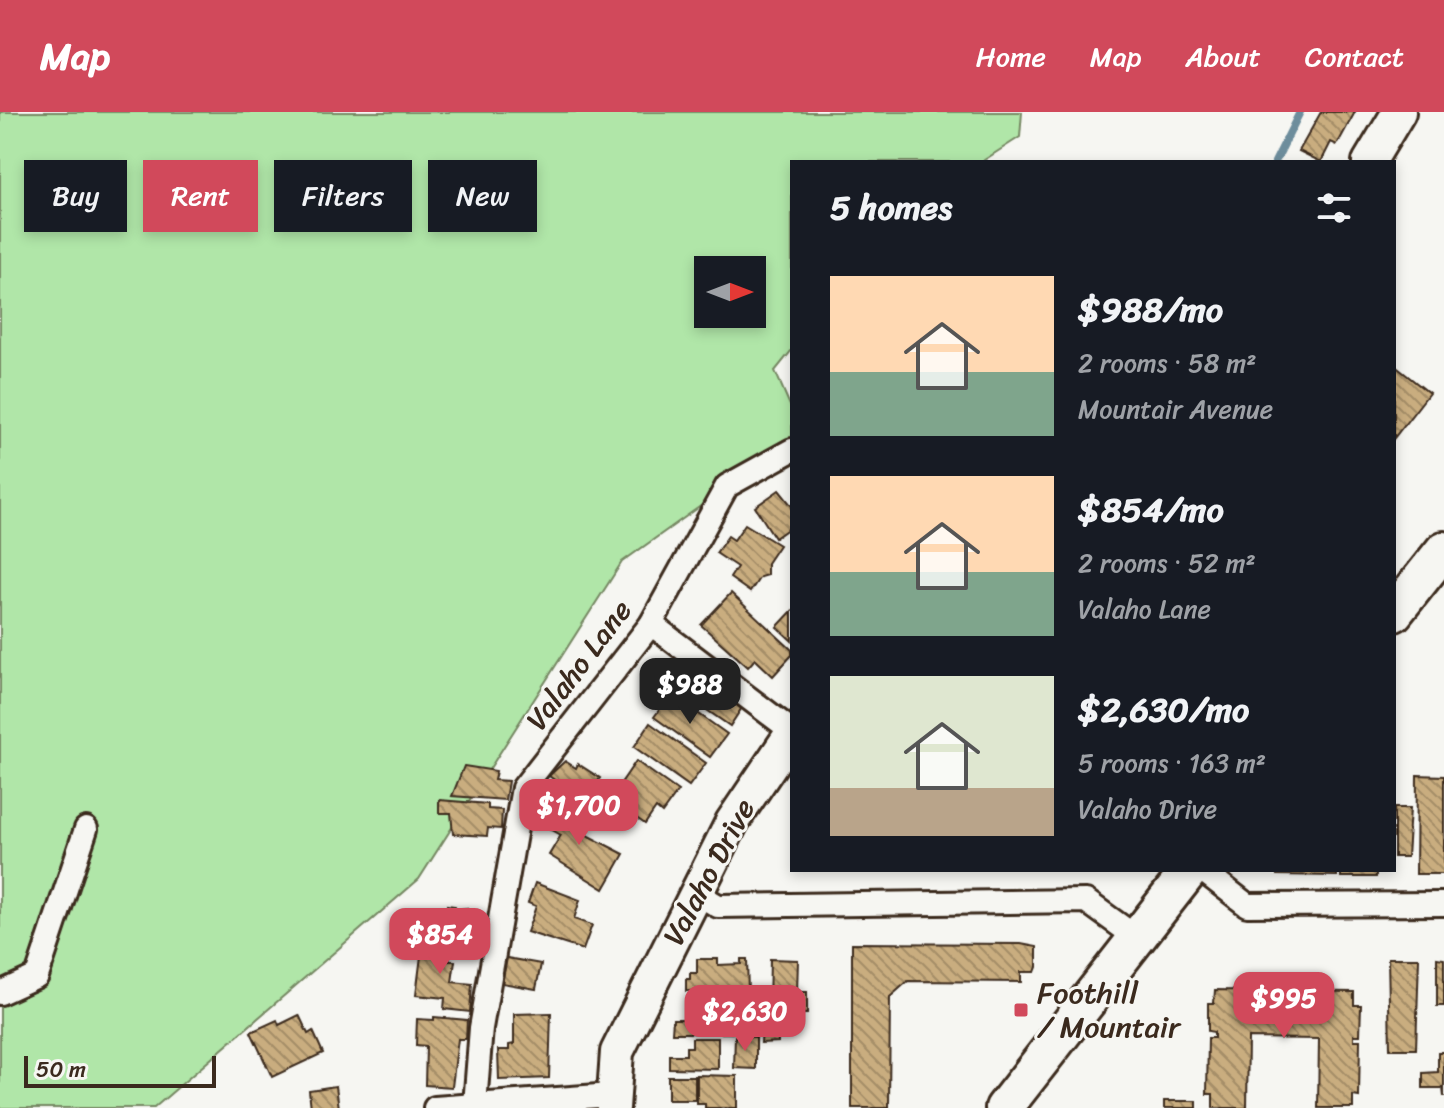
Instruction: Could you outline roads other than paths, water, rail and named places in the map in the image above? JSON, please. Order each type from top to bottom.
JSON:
[{"type":"main road","points":[[1396,610],[1444,550]]},
{"type":"main road","points":[[1004,1108],[1188,872]]},
{"type":"street","points":[[1370,160],[1399,112]]},
{"type":"street","name":"Valaho Lane","points":[[475,1105],[481,1028],[523,788],[651,624],[727,486],[790,451]]},
{"type":"street","points":[[651,624],[790,730]]},
{"type":"street","name":"Valaho Drive","points":[[613,1102],[617,1052],[732,822],[790,735]]},
{"type":"street","points":[[0,993],[37,976],[86,829]]},
{"type":"street","points":[[1205,872],[1247,905],[1444,904]]},
{"type":"street","points":[[695,892],[718,906],[1086,901],[1137,938]]},
{"type":"street","points":[[435,1108],[613,1102]]},
{"type":"waterway","points":[[1276,160],[1300,112]]},
{"type":"place","name":"Foothill / Mountair","points":[[1021,1010]]}]
